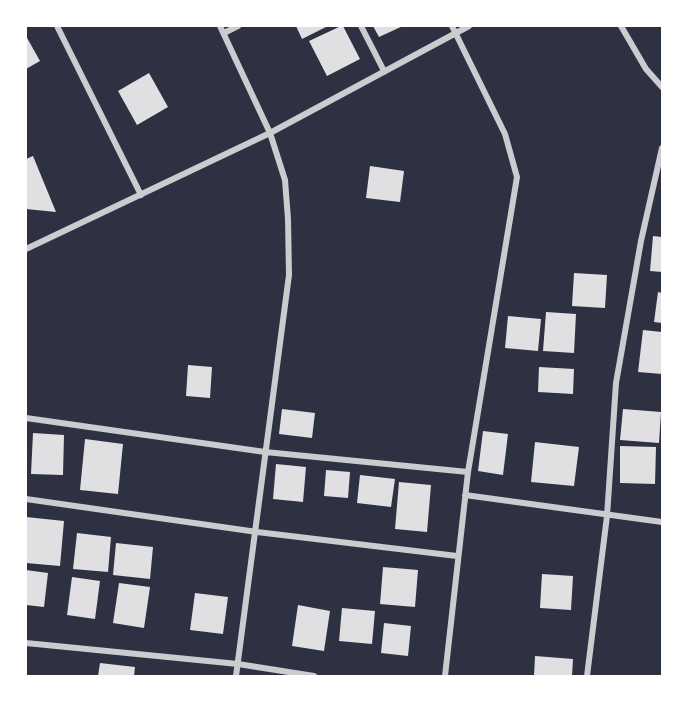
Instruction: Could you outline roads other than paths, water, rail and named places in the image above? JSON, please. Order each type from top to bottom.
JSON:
[{"type":"street","points":[[57,26],[141,195]]},
{"type":"street","points":[[220,26],[270,133],[285,180],[289,275],[265,452],[257,532],[236,676]]},
{"type":"street","points":[[224,33],[238,26]]},
{"type":"street","points":[[361,26],[384,71]]},
{"type":"street","points":[[26,249],[270,133],[384,71],[454,29],[469,26]]},
{"type":"street","points":[[621,26],[646,69],[663,87]]},
{"type":"street","points":[[445,676],[468,472],[517,177],[505,134],[454,29]]},
{"type":"street","points":[[587,676],[607,516],[616,383],[641,241],[663,148]]},
{"type":"street","points":[[26,418],[265,452],[468,472]]},
{"type":"street","points":[[465,495],[663,522]]},
{"type":"street","points":[[26,499],[257,532],[457,556]]},
{"type":"street","points":[[26,643],[238,664],[314,676]]}]
